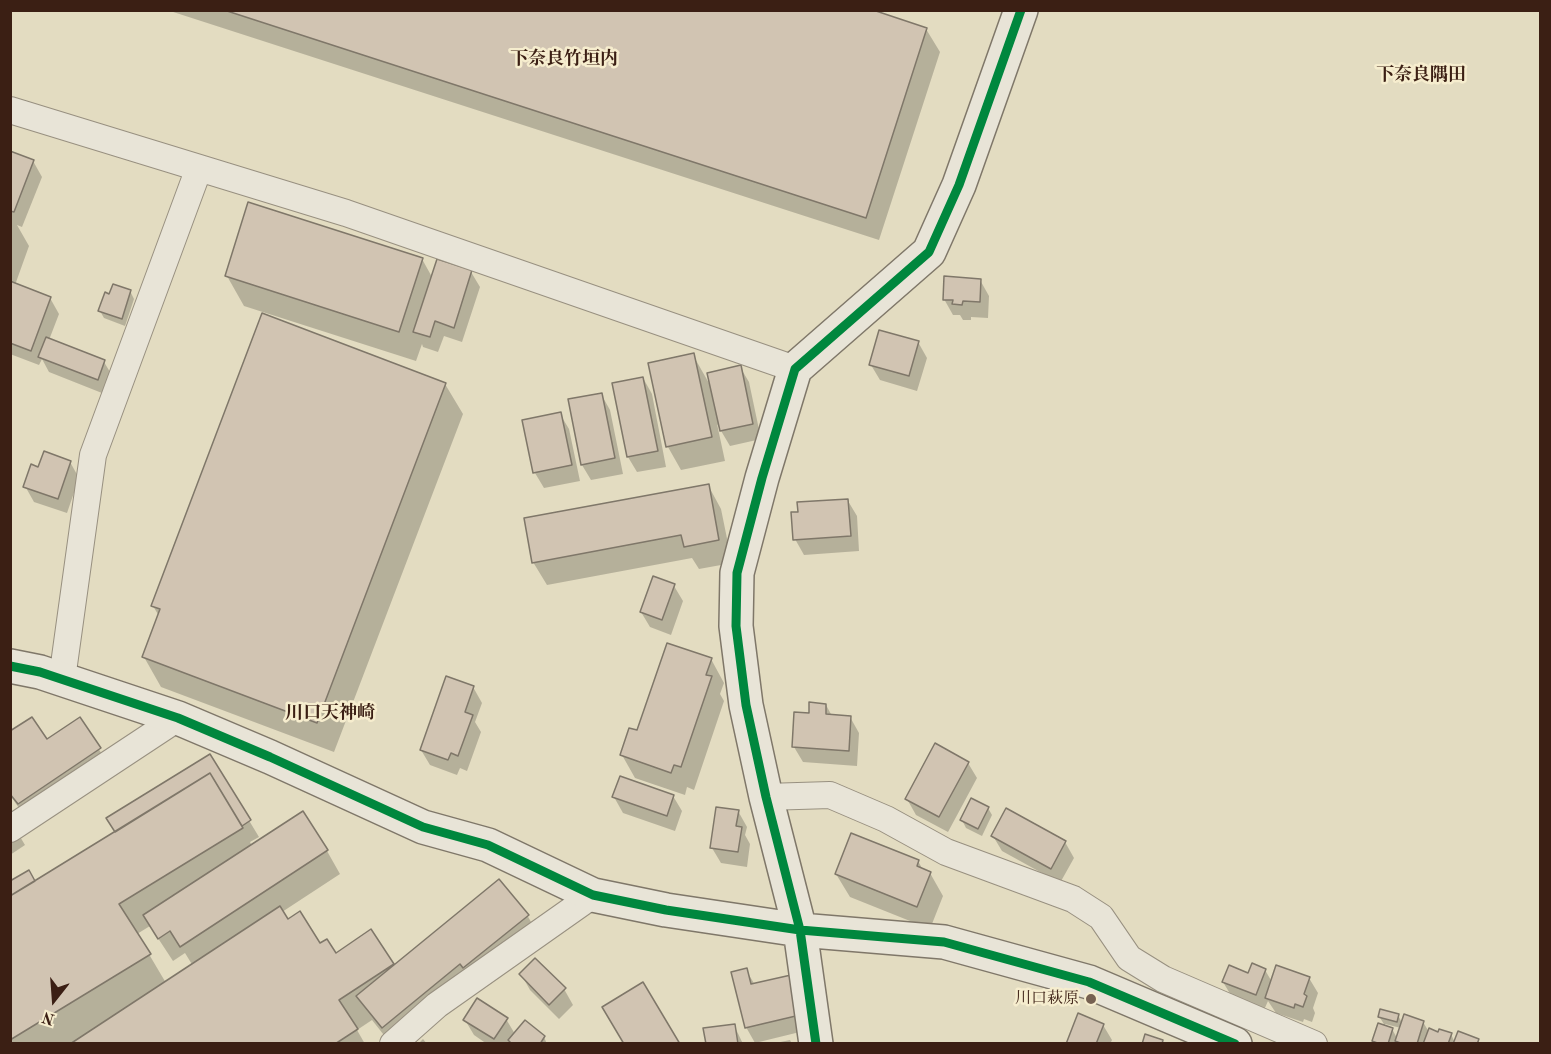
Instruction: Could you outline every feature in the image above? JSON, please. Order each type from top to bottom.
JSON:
[{"type":"street","points":[[816,1044],[800,930],[766,797],[746,705],[736,626],[737,573],[762,478],[795,369],[929,252],[959,185],[1021,10]]},
{"type":"street","points":[[10,110],[346,213],[795,369]]},
{"type":"street","points":[[62,679],[93,455],[199,168]]},
{"type":"street","points":[[10,666],[40,672],[178,718],[423,827],[488,845],[593,895],[666,910],[800,930],[944,942],[1089,982],[1235,1044]]},
{"type":"street","points":[[10,829],[178,718]]},
{"type":"street","points":[[766,797],[830,795],[886,819],[946,852],[1073,899],[1101,917],[1129,958],[1163,979],[1314,1044]]},
{"type":"street","points":[[393,1044],[437,1005],[593,895]]},
{"type":"building","points":[[224,10],[873,10],[927,28],[866,218]]},
{"type":"building","points":[[10,151],[34,160],[14,212],[10,211]]},
{"type":"building","points":[[248,202],[423,258],[399,332],[225,276]]},
{"type":"building","points":[[437,259],[472,270],[454,328],[435,321],[430,337],[413,332]]},
{"type":"building","points":[[944,276],[981,279],[980,302],[963,301],[962,305],[952,304],[953,300],[943,300]]},
{"type":"building","points":[[10,281],[51,297],[31,351],[10,343]]},
{"type":"building","points":[[113,284],[131,290],[122,319],[98,311],[105,292],[109,294]]},
{"type":"building","points":[[262,313],[446,383],[317,723],[142,657],[160,609],[151,606]]},
{"type":"building","points":[[879,330],[919,341],[909,376],[869,365]]},
{"type":"building","points":[[46,337],[105,360],[98,380],[38,357]]},
{"type":"building","points":[[694,353],[712,437],[666,447],[648,363]]},
{"type":"building","points":[[741,365],[753,424],[720,431],[707,373]]},
{"type":"building","points":[[643,377],[658,451],[627,457],[612,383]]},
{"type":"building","points":[[602,393],[615,458],[581,465],[568,399]]},
{"type":"building","points":[[561,412],[572,465],[533,473],[522,420]]},
{"type":"building","points":[[44,451],[71,461],[58,499],[23,487],[31,464],[38,467]]},
{"type":"building","points":[[709,484],[719,540],[684,547],[681,535],[532,563],[524,518]]},
{"type":"building","points":[[848,499],[851,536],[793,540],[791,512],[798,512],[797,502]]},
{"type":"building","points":[[653,576],[675,584],[662,620],[640,612]]},
{"type":"building","points":[[667,643],[712,658],[706,675],[712,676],[681,767],[674,765],[671,773],[620,755],[629,728],[637,730]]},
{"type":"building","points":[[446,676],[474,686],[465,712],[473,715],[458,756],[451,753],[448,760],[420,750]]},
{"type":"building","points":[[809,702],[826,704],[826,714],[851,716],[849,751],[792,747],[794,712],[809,713]]},
{"type":"building","points":[[32,717],[47,739],[80,717],[101,748],[18,804],[10,794],[10,731]]},
{"type":"building","points":[[935,743],[969,762],[939,817],[905,799]]},
{"type":"building","points":[[210,754],[251,820],[242,826],[210,773],[115,832],[106,818]]},
{"type":"building","points":[[210,773],[243,828],[119,904],[151,954],[10,1040],[10,896]]},
{"type":"building","points":[[620,776],[674,795],[667,816],[612,797]]},
{"type":"building","points":[[971,798],[989,807],[978,829],[960,820]]},
{"type":"building","points":[[716,807],[739,810],[736,826],[742,827],[738,852],[710,848]]},
{"type":"building","points":[[1006,808],[1066,841],[1051,869],[991,836]]},
{"type":"building","points":[[303,811],[328,850],[180,947],[170,931],[158,939],[143,915]]},
{"type":"building","points":[[851,833],[919,860],[917,866],[931,872],[917,907],[835,874]]},
{"type":"building","points":[[29,870],[35,881],[10,896],[10,881]]},
{"type":"building","points":[[499,879],[529,915],[463,968],[460,964],[382,1028],[356,996]]},
{"type":"building","points":[[280,906],[288,919],[300,911],[320,943],[327,939],[336,953],[371,929],[394,964],[339,1000],[358,1029],[335,1044],[70,1044]]},
{"type":"building","points":[[535,958],[566,988],[549,1005],[519,974]]},
{"type":"building","points":[[1252,963],[1266,969],[1256,995],[1222,982],[1229,965],[1248,973]]},
{"type":"building","points":[[1276,965],[1310,977],[1304,994],[1307,996],[1303,1007],[1295,1004],[1294,1008],[1265,998]]},
{"type":"building","points":[[747,968],[751,984],[791,975],[800,1015],[745,1028],[731,972]]},
{"type":"building","points":[[643,982],[680,1044],[624,1044],[602,1007]]},
{"type":"building","points":[[477,998],[508,1018],[494,1039],[463,1020]]},
{"type":"building","points":[[1380,1009],[1399,1014],[1397,1022],[1378,1017]]},
{"type":"building","points":[[1078,1013],[1104,1024],[1096,1044],[1066,1044]]},
{"type":"building","points":[[1404,1014],[1424,1021],[1417,1044],[1403,1044],[1395,1041]]},
{"type":"building","points":[[525,1020],[545,1036],[540,1044],[512,1044],[508,1040]]},
{"type":"building","points":[[1378,1023],[1393,1028],[1388,1044],[1372,1041]]},
{"type":"building","points":[[735,1024],[738,1044],[706,1044],[703,1028]]},
{"type":"building","points":[[1429,1028],[1438,1032],[1439,1029],[1452,1033],[1448,1044],[1423,1044]]},
{"type":"building","points":[[1458,1031],[1479,1039],[1477,1044],[1453,1044]]},
{"type":"building","points":[[1145,1034],[1163,1040],[1162,1044],[1142,1044]]},
{"type":"cycle path","points":[[816,1044],[800,930],[766,797],[746,705],[736,626],[737,573],[762,478],[795,369],[929,252],[959,185],[1021,10]]},
{"type":"cycle path","points":[[10,666],[40,672],[178,718],[423,827],[488,845],[593,895],[666,910],[800,930],[944,942],[1089,982],[1235,1044]]},
{"type":"place","name":"川口萩原","points":[[1091,999]]},
{"type":"district","name":"下奈良竹垣内","points":[[564,59]]},
{"type":"district","name":"下奈良隅田","points":[[1421,75]]},
{"type":"district","name":"川口天神崎","points":[[330,713]]}]
